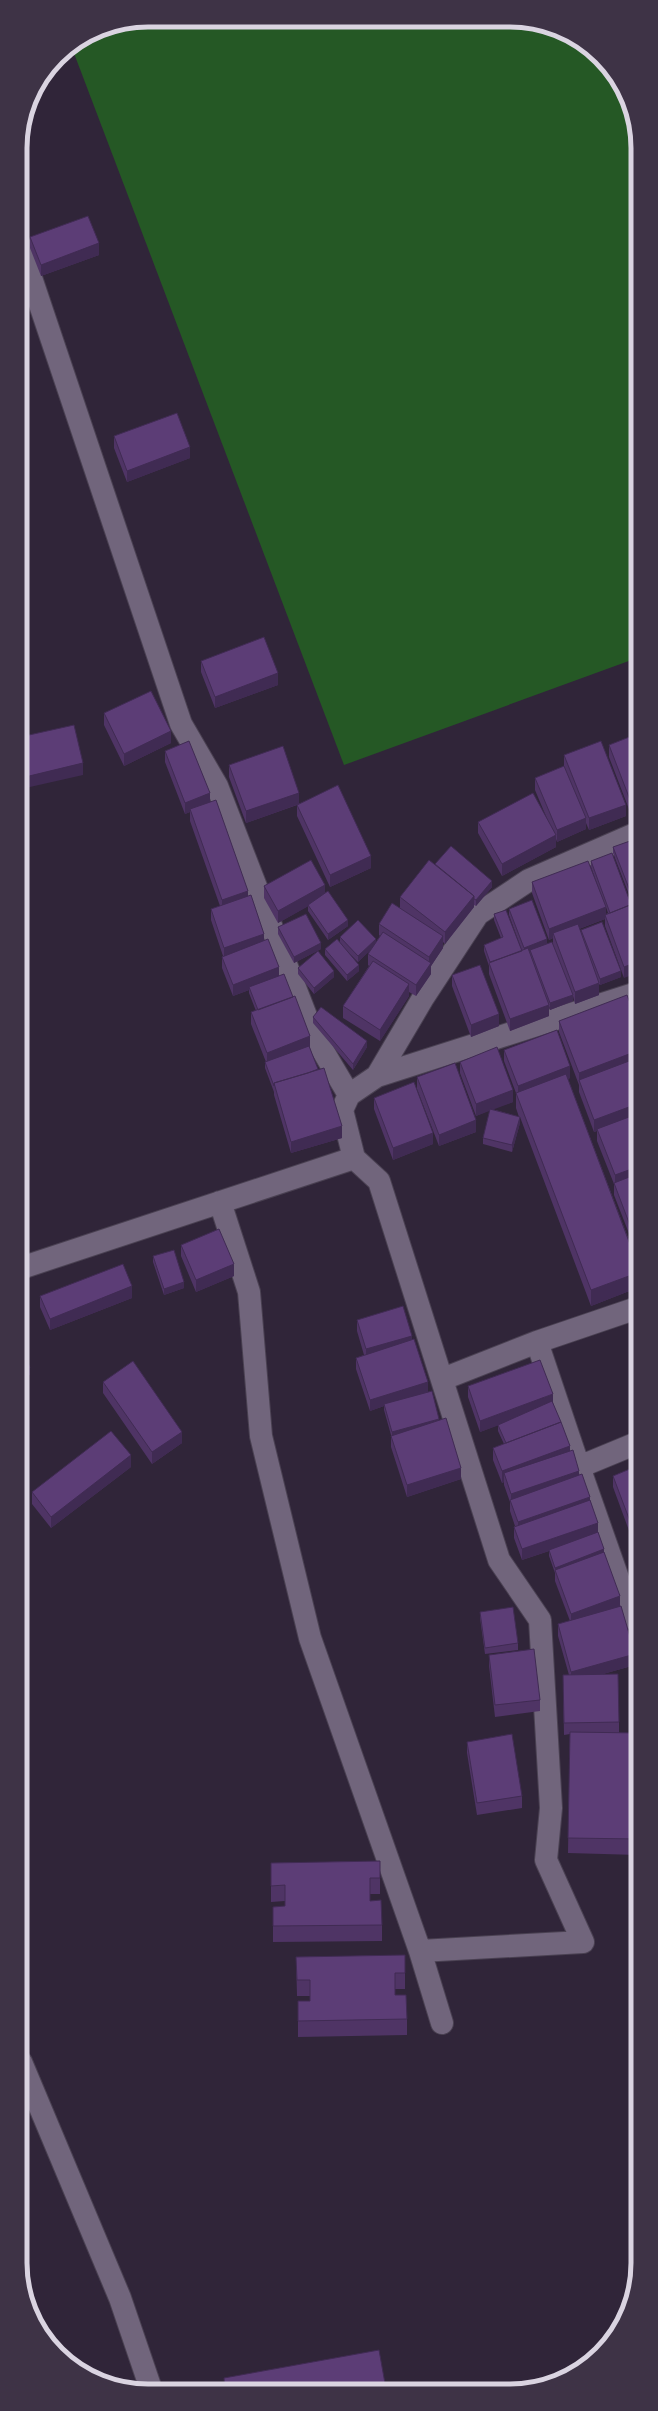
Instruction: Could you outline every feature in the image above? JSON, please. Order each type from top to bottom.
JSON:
[{"type":"street","points":[[27,266],[181,724],[217,786],[313,1034],[349,1095]]},
{"type":"street","points":[[377,1076],[423,998],[478,914],[529,880],[631,836]]},
{"type":"street","points":[[420,1951],[583,1942],[546,1860],[552,1808],[540,1620],[499,1560],[443,1379],[379,1181],[354,1158],[342,1110],[349,1095],[377,1076],[631,1000]]},
{"type":"street","points":[[27,1266],[354,1158]]},
{"type":"street","points":[[220,1202],[249,1292],[261,1436],[310,1638],[420,1951],[442,2023]]},
{"type":"street","points":[[443,1379],[537,1342],[631,1310]]},
{"type":"street","points":[[537,1342],[631,1615]]},
{"type":"street","points":[[579,1467],[631,1445]]},
{"type":"street","points":[[27,2076],[120,2298],[149,2384]]},
{"type":"green space","points":[[140,27],[518,27],[534,29],[556,36],[571,43],[590,57],[611,81],[619,94],[625,109],[630,132],[631,148],[631,660],[344,765],[74,53],[94,39],[109,33]]},
{"type":"building","points":[[88,216],[99,243],[41,265],[30,237]]},
{"type":"building","points":[[177,413],[190,447],[127,471],[114,436]]},
{"type":"building","points":[[264,637],[278,673],[215,697],[201,661]]},
{"type":"building","points":[[151,691],[171,731],[124,754],[104,713]]},
{"type":"building","points":[[74,725],[83,763],[27,777],[27,735]]},
{"type":"building","points":[[631,736],[631,802],[609,745]]},
{"type":"building","points":[[189,741],[210,793],[185,803],[165,751]]},
{"type":"building","points":[[601,741],[626,805],[589,818],[564,755]]},
{"type":"building","points":[[283,746],[299,793],[246,811],[229,765]]},
{"type":"building","points":[[564,766],[586,818],[557,830],[535,778]]},
{"type":"building","points":[[338,785],[371,856],[330,875],[297,805]]},
{"type":"building","points":[[533,793],[556,835],[502,864],[478,822]]},
{"type":"building","points":[[216,800],[248,891],[222,900],[190,809]]},
{"type":"building","points":[[630,841],[631,894],[613,847]]},
{"type":"building","points":[[451,846],[492,881],[476,900],[474,899],[474,896],[435,864]]},
{"type":"building","points":[[612,853],[631,907],[630,905],[610,913],[591,861]]},
{"type":"building","points":[[311,860],[325,885],[278,911],[264,886]]},
{"type":"building","points":[[429,860],[474,896],[445,932],[400,897]]},
{"type":"building","points":[[588,861],[606,907],[549,929],[532,882]]},
{"type":"building","points":[[328,891],[348,920],[328,934],[308,905]]},
{"type":"building","points":[[251,895],[264,934],[224,948],[211,909]]},
{"type":"building","points":[[532,900],[547,939],[524,948],[509,909]]},
{"type":"building","points":[[392,903],[443,936],[429,957],[379,924]]},
{"type":"building","points":[[630,905],[631,964],[624,967],[605,915]]},
{"type":"building","points":[[506,910],[522,951],[490,962],[484,945],[503,937],[494,914]]},
{"type":"building","points":[[306,914],[321,943],[294,957],[278,927]]},
{"type":"building","points":[[358,920],[376,939],[358,956],[340,937]]},
{"type":"building","points":[[602,922],[621,971],[600,979],[581,930]]},
{"type":"building","points":[[578,924],[599,983],[575,992],[553,933]]},
{"type":"building","points":[[383,932],[431,963],[416,985],[368,954]]},
{"type":"building","points":[[268,939],[279,967],[233,985],[222,957]]},
{"type":"building","points":[[337,939],[359,965],[347,975],[325,949]]},
{"type":"building","points":[[552,942],[573,995],[550,1003],[530,950]]},
{"type":"building","points":[[528,948],[549,1005],[510,1019],[489,963]]},
{"type":"building","points":[[318,951],[334,971],[314,988],[298,968]]},
{"type":"building","points":[[373,961],[409,984],[380,1030],[343,1006]]},
{"type":"building","points":[[480,965],[499,1014],[471,1025],[452,975]]},
{"type":"building","points":[[284,974],[293,997],[258,1010],[249,987]]},
{"type":"building","points":[[627,995],[631,1005],[631,1053],[579,1073],[559,1021]]},
{"type":"building","points":[[295,996],[310,1036],[267,1053],[251,1012]]},
{"type":"building","points":[[321,1007],[367,1041],[353,1064],[313,1017]]},
{"type":"building","points":[[557,1030],[570,1066],[518,1086],[504,1050]]},
{"type":"building","points":[[309,1046],[318,1069],[274,1083],[274,1086],[265,1062]]},
{"type":"building","points":[[497,1047],[513,1090],[476,1104],[460,1062]]},
{"type":"building","points":[[631,1060],[631,1106],[594,1120],[579,1080]]},
{"type":"building","points":[[455,1063],[476,1120],[439,1135],[417,1077]]},
{"type":"building","points":[[324,1068],[342,1126],[291,1142],[274,1083]]},
{"type":"building","points":[[566,1074],[631,1247],[631,1275],[591,1290],[516,1093]]},
{"type":"building","points":[[414,1082],[433,1133],[393,1148],[374,1098]]},
{"type":"building","points":[[490,1109],[520,1117],[512,1145],[483,1138]]},
{"type":"building","points":[[631,1116],[631,1169],[615,1175],[597,1129]]},
{"type":"building","points":[[631,1176],[631,1228],[614,1183]]},
{"type":"building","points":[[219,1229],[234,1264],[196,1280],[181,1245]]},
{"type":"building","points":[[174,1250],[184,1282],[164,1289],[153,1256]]},
{"type":"building","points":[[123,1264],[132,1286],[50,1319],[40,1296]]},
{"type":"building","points":[[403,1306],[412,1336],[366,1349],[357,1320]]},
{"type":"building","points":[[414,1339],[428,1382],[370,1400],[356,1358]]},
{"type":"building","points":[[27,1360],[30,1368],[27,1369]]},
{"type":"building","points":[[540,1360],[553,1394],[480,1421],[468,1386]]},
{"type":"building","points":[[133,1361],[182,1432],[152,1452],[103,1382]]},
{"type":"building","points":[[432,1391],[439,1419],[392,1432],[384,1404]]},
{"type":"building","points":[[552,1401],[561,1422],[506,1443],[498,1425]]},
{"type":"building","points":[[446,1418],[461,1468],[407,1485],[391,1436]]},
{"type":"building","points":[[561,1422],[570,1446],[502,1471],[493,1448]]},
{"type":"building","points":[[111,1431],[131,1455],[51,1517],[32,1492]]},
{"type":"building","points":[[573,1450],[579,1471],[511,1494],[504,1473]]},
{"type":"building","points":[[631,1468],[631,1524],[613,1476]]},
{"type":"building","points":[[582,1474],[590,1497],[518,1522],[510,1500]]},
{"type":"building","points":[[590,1500],[598,1523],[522,1549],[514,1527]]},
{"type":"building","points":[[598,1532],[604,1549],[555,1568],[549,1550]]},
{"type":"building","points":[[604,1552],[620,1596],[571,1614],[555,1570]]},
{"type":"building","points":[[621,1606],[631,1640],[631,1655],[571,1672],[558,1624]]},
{"type":"building","points":[[513,1607],[518,1643],[485,1648],[480,1612]]},
{"type":"building","points":[[534,1649],[540,1700],[495,1705],[489,1655]]},
{"type":"building","points":[[618,1674],[619,1722],[564,1723],[563,1675]]},
{"type":"building","points":[[570,1732],[631,1733],[631,1839],[568,1838]]},
{"type":"building","points":[[512,1734],[522,1796],[477,1803],[467,1742]]},
{"type":"building","points":[[380,1861],[380,1878],[370,1878],[370,1901],[381,1900],[382,1925],[273,1926],[273,1907],[285,1906],[285,1885],[271,1886],[271,1863]]},
{"type":"building","points":[[405,1955],[405,1973],[395,1973],[395,1995],[406,1995],[407,2019],[298,2021],[298,2001],[310,2001],[310,1980],[297,1980],[296,1957]]},
{"type":"building","points":[[379,2350],[385,2384],[225,2384],[224,2378]]}]
